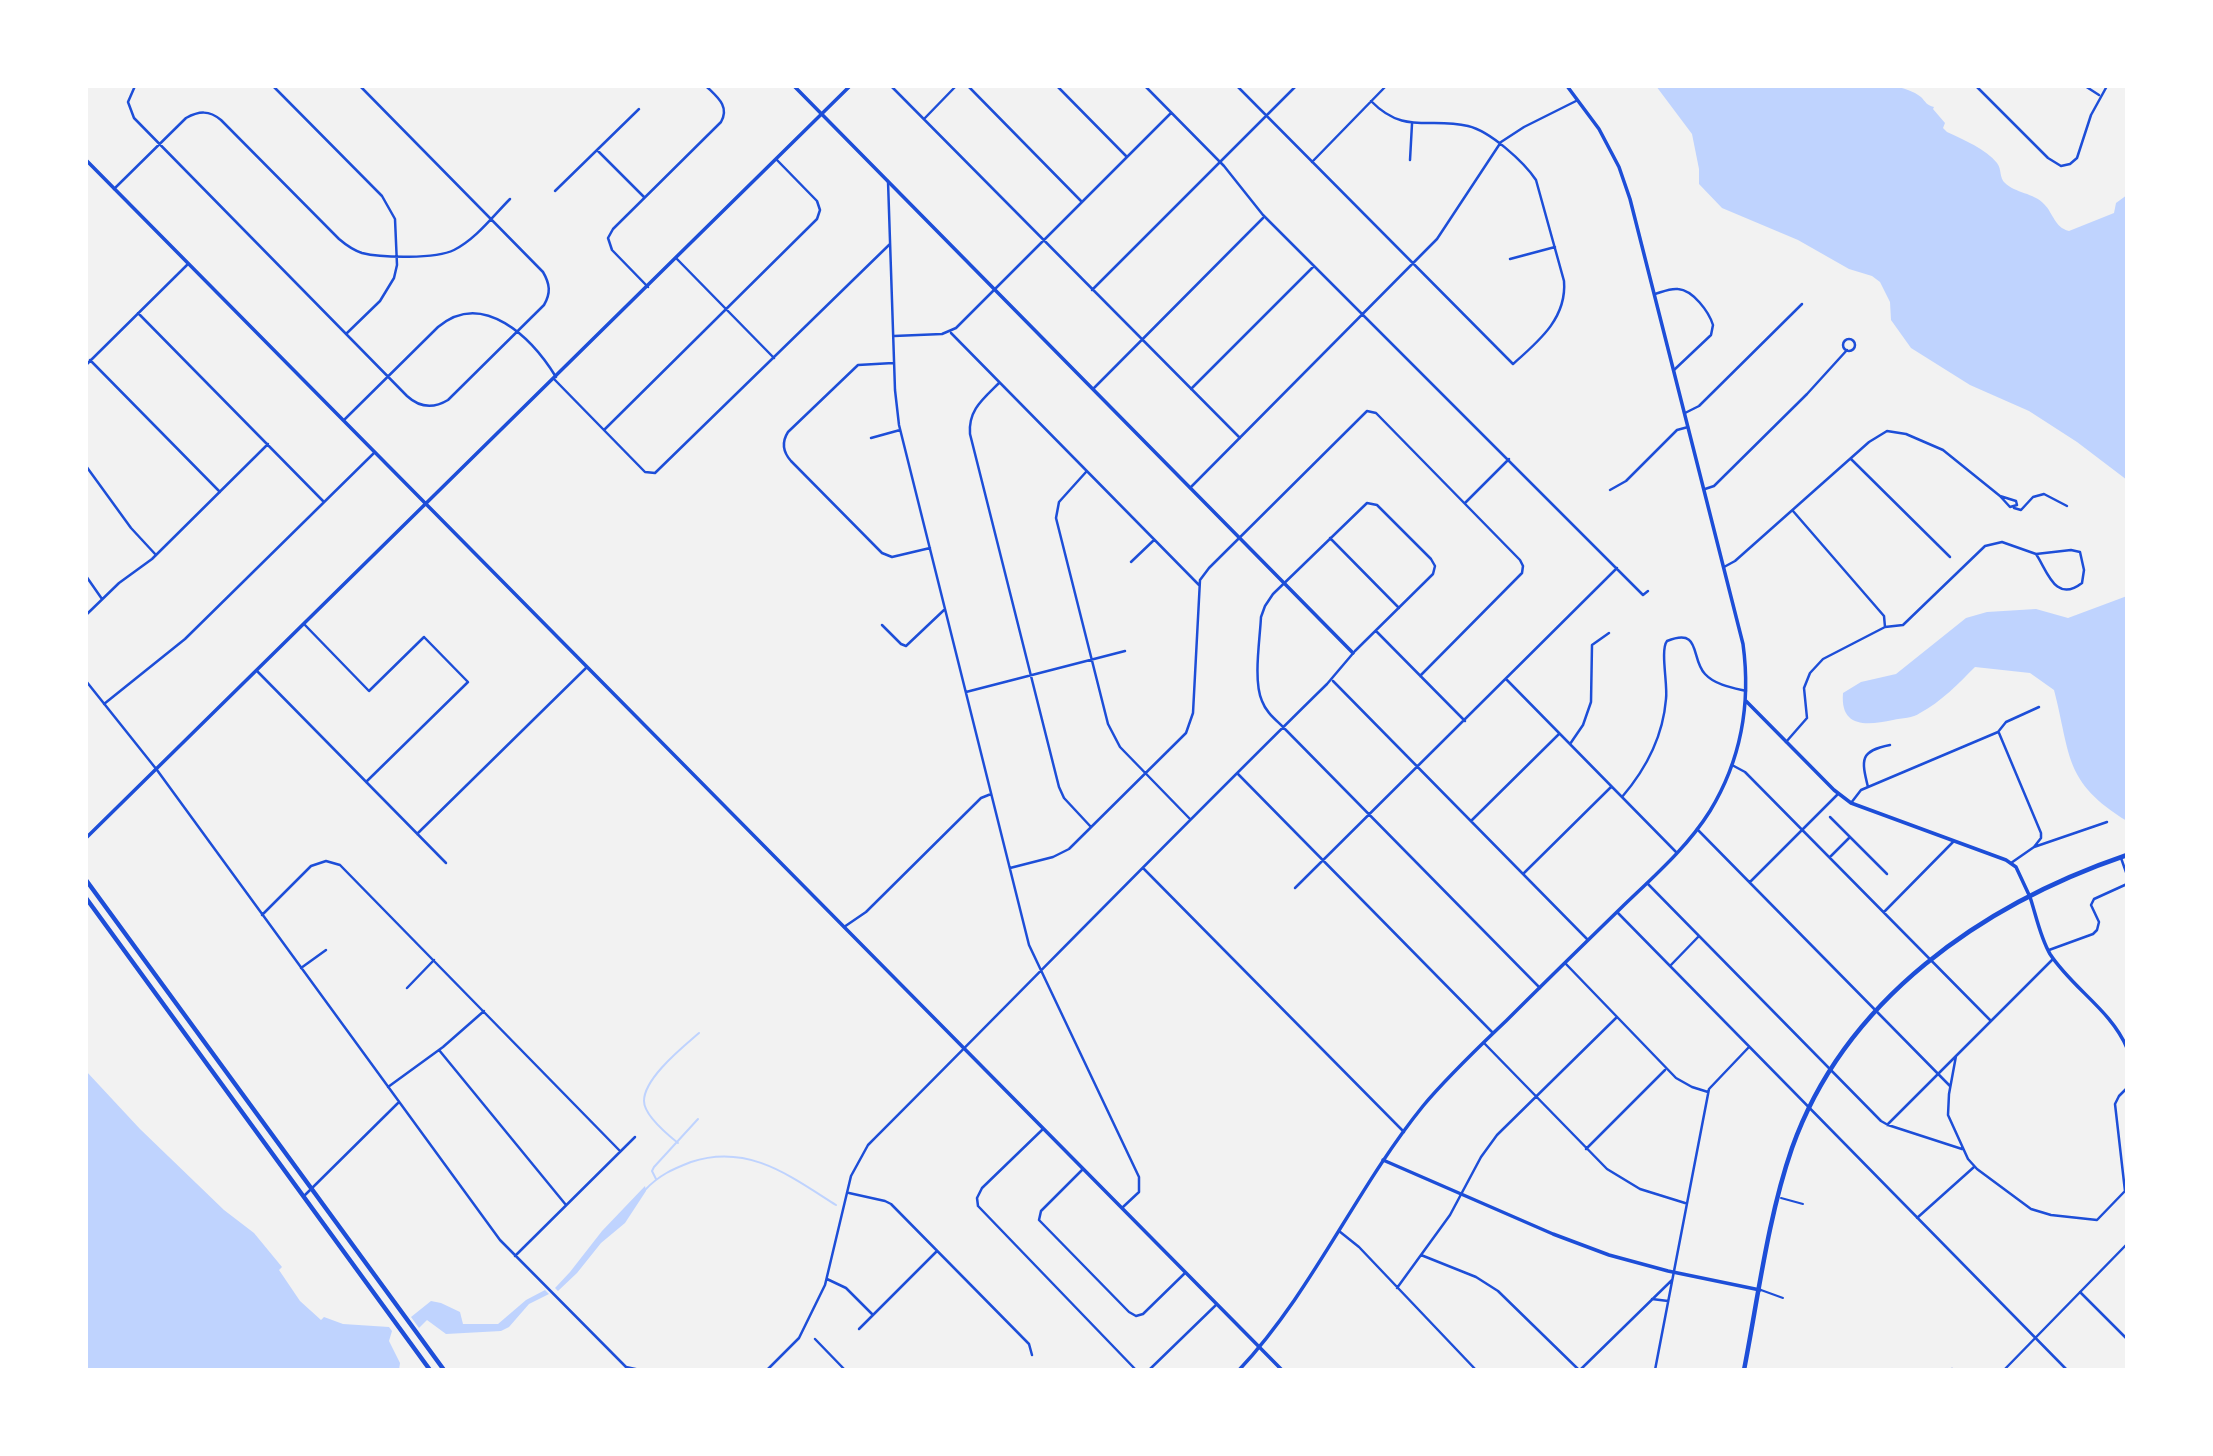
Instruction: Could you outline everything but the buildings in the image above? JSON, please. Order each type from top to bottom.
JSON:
[{"type":"highway","points":[[1744,1370],[1778,1197],[1791,1149],[1809,1107],[1848,1041],[1876,1008],[1930,959],[1982,924],[2074,873],[2127,855]]},
{"type":"highway","points":[[86,880],[444,1370]]},
{"type":"highway","points":[[86,898],[430,1370]]},
{"type":"highway","points":[[380,1303],[392,1312],[399,1310]]},
{"type":"street","points":[[135,86],[129,97],[131,114],[159,144],[416,404],[426,407],[439,405],[448,400],[546,303],[549,295],[548,280],[360,86]]},
{"type":"street","points":[[273,86],[386,201],[396,219],[397,255],[394,278],[388,291],[346,334]]},
{"type":"street","points":[[648,287],[608,243],[613,229],[723,119],[724,105],[706,86]]},
{"type":"street","points":[[794,86],[1353,653]]},
{"type":"street","points":[[86,838],[850,86]]},
{"type":"street","points":[[891,86],[1240,438]]},
{"type":"street","points":[[923,119],[956,86]]},
{"type":"street","points":[[968,86],[1082,202]]},
{"type":"street","points":[[1057,86],[1127,157]]},
{"type":"street","points":[[1145,86],[1220,162],[1264,217],[1643,595],[1647,591]]},
{"type":"street","points":[[1237,86],[1511,364],[1516,362],[1550,329],[1561,309],[1564,281],[1536,180],[1527,168],[1481,131],[1468,125],[1412,124],[1391,118],[1371,101]]},
{"type":"street","points":[[1092,290],[1296,86]]},
{"type":"street","points":[[1312,162],[1386,86]]},
{"type":"street","points":[[1239,1370],[1289,1310],[1383,1160],[1443,1083],[1647,883],[1697,829],[1718,797],[1732,765],[1742,729],[1746,701],[1743,643],[1634,213],[1619,167],[1598,127],[1567,86]]},
{"type":"street","points":[[1976,86],[2048,158],[2061,166],[2070,164],[2077,158],[2091,115],[2107,86]]},
{"type":"street","points":[[2085,86],[2100,95]]},
{"type":"street","points":[[1190,488],[1443,231],[1499,144],[1515,132],[1579,99]]},
{"type":"street","points":[[555,191],[639,109]]},
{"type":"street","points":[[114,189],[186,118],[195,113],[213,114],[346,245],[366,253],[447,253],[467,242],[510,199]]},
{"type":"street","points":[[893,336],[950,332],[1171,113]]},
{"type":"street","points":[[1410,160],[1412,124]]},
{"type":"street","points":[[597,150],[645,198]]},
{"type":"street","points":[[604,430],[817,219],[820,214],[817,201],[776,159]]},
{"type":"street","points":[[86,160],[1282,1370]]},
{"type":"street","points":[[888,181],[894,363],[900,430],[1029,945],[1139,1177],[1139,1192],[1122,1209]]},
{"type":"street","points":[[1093,389],[1264,217]]},
{"type":"street","points":[[343,420],[438,327],[455,316],[470,313],[489,314],[516,332],[547,363],[554,378],[604,430],[645,472],[654,474],[890,243]]},
{"type":"street","points":[[1510,259],[1555,247]]},
{"type":"street","points":[[676,258],[774,358]]},
{"type":"street","points":[[86,365],[188,264]]},
{"type":"street","points":[[1191,389],[1314,266]]},
{"type":"street","points":[[1655,294],[1674,289],[1682,290],[1705,310],[1713,325],[1711,335],[1674,370]]},
{"type":"street","points":[[1685,414],[1699,406],[1802,304]]},
{"type":"street","points":[[138,313],[324,502]]},
{"type":"street","points":[[950,332],[1199,585]]},
{"type":"street","points":[[1704,489],[1714,486],[1847,351]]},
{"type":"street","points":[[90,360],[220,492]]},
{"type":"street","points":[[894,363],[858,365],[788,432],[784,440],[784,451],[882,553],[897,556],[930,548]]},
{"type":"street","points":[[999,383],[976,407],[970,419],[970,434],[1059,787],[1072,807],[1091,827]]},
{"type":"street","points":[[1010,868],[1056,856],[1069,849],[1186,733],[1192,718],[1199,580],[1367,411],[1376,413],[1465,503],[1520,560],[1523,571],[1420,676]]},
{"type":"street","points":[[1610,490],[1626,481],[1677,430],[1689,427]]},
{"type":"street","points":[[871,438],[900,430]]},
{"type":"street","points":[[1724,567],[1735,561],[1879,434],[1886,431],[1897,431],[1948,453],[2010,507],[2021,510],[2033,497],[2044,494],[2067,506]]},
{"type":"street","points":[[86,615],[125,577],[156,555],[268,444]]},
{"type":"street","points":[[104,704],[185,639],[374,452]]},
{"type":"street","points":[[1465,503],[1509,459]]},
{"type":"street","points":[[1851,459],[1950,557]]},
{"type":"street","points":[[86,466],[131,528],[156,555]]},
{"type":"street","points":[[1087,472],[1059,502],[1056,518],[1110,730],[1120,747],[1190,819]]},
{"type":"street","points":[[2000,496],[2016,501],[2014,508]]},
{"type":"street","points":[[767,1370],[799,1338],[827,1279],[851,1176],[868,1145],[1041,973],[1142,867],[1283,727],[1332,680],[1353,653],[1433,574],[1435,566],[1431,559],[1377,505],[1364,505],[1269,599],[1263,611],[1258,684],[1263,704],[1283,727],[1540,988]]},
{"type":"street","points":[[1792,510],[1884,616],[1885,627]]},
{"type":"street","points":[[1330,538],[1399,608]]},
{"type":"street","points":[[1131,562],[1154,540]]},
{"type":"street","points":[[1786,742],[1807,718],[1804,688],[1815,666],[1823,659],[1885,627],[1903,625],[1985,546],[2002,542],[2036,554],[2071,550],[2080,552],[2084,570],[2082,583],[2071,588],[2053,585],[2036,554]]},
{"type":"street","points":[[1295,888],[1617,568]]},
{"type":"street","points":[[86,576],[102,599]]},
{"type":"street","points":[[882,625],[906,646],[945,609]]},
{"type":"street","points":[[303,624],[369,691],[424,637],[468,682],[366,782]]},
{"type":"street","points":[[1376,630],[1465,721]]},
{"type":"street","points":[[1570,744],[1583,725],[1591,702],[1592,645],[1609,633]]},
{"type":"street","points":[[1622,797],[1649,758],[1662,722],[1667,687],[1663,650],[1666,642],[1679,636],[1687,638],[1694,645],[1706,675],[1720,683],[1746,691]]},
{"type":"street","points":[[966,692],[1125,651]]},
{"type":"street","points":[[417,834],[587,667]]},
{"type":"street","points":[[257,671],[446,863]]},
{"type":"street","points":[[1506,679],[1676,853]]},
{"type":"street","points":[[1332,680],[1588,940]]},
{"type":"street","points":[[86,681],[156,769],[489,1226],[515,1256],[630,1370]]},
{"type":"street","points":[[1746,701],[1838,794],[1851,803],[2016,867],[2031,897],[2053,958],[2118,1031],[2127,1048]]},
{"type":"street","points":[[1851,803],[1861,790],[1998,732],[2006,722],[2039,707]]},
{"type":"street","points":[[1998,732],[2003,738],[2041,833],[2041,838],[2034,847],[2011,864]]},
{"type":"street","points":[[1471,821],[1559,734]]},
{"type":"street","points":[[1868,787],[1864,769],[1868,752],[1890,745]]},
{"type":"street","points":[[1732,765],[1745,772],[1990,1021]]},
{"type":"street","points":[[1237,773],[1493,1033]]},
{"type":"street","points":[[1523,874],[1611,787]]},
{"type":"street","points":[[844,927],[866,912],[981,798],[991,794]]},
{"type":"street","points":[[1750,882],[1838,794]]},
{"type":"street","points":[[1830,817],[1887,874]]},
{"type":"street","points":[[2034,847],[2107,822]]},
{"type":"street","points":[[1697,829],[1950,1086]]},
{"type":"street","points":[[1829,857],[1850,837]]},
{"type":"street","points":[[1884,912],[1954,841]]},
{"type":"street","points":[[2121,857],[2127,875]]},
{"type":"street","points":[[262,915],[311,866],[320,861],[335,862],[347,871],[620,1151]]},
{"type":"street","points":[[1142,867],[1404,1132]]},
{"type":"street","points":[[1647,883],[1887,1125],[1962,1149]]},
{"type":"street","points":[[2049,950],[2093,934],[2099,922],[2091,905],[2094,899],[2127,884]]},
{"type":"street","points":[[1616,912],[2067,1370]]},
{"type":"street","points":[[1670,966],[1699,936]]},
{"type":"street","points":[[301,968],[326,950]]},
{"type":"street","points":[[1887,1125],[2053,958]]},
{"type":"street","points":[[407,988],[434,960]]},
{"type":"street","points":[[1565,963],[1667,1069],[1683,1083],[1708,1092]]},
{"type":"street","points":[[388,1087],[439,1050],[484,1011]]},
{"type":"street","points":[[1398,1287],[1450,1215],[1488,1147],[1617,1017]]},
{"type":"street","points":[[1483,1043],[1607,1169],[1629,1184],[1687,1203]]},
{"type":"street","points":[[1654,1370],[1708,1092],[1711,1085],[1749,1047]]},
{"type":"street","points":[[439,1050],[566,1205]]},
{"type":"street","points":[[1956,1056],[1948,1115],[1962,1149],[1975,1167],[2031,1209],[2052,1215],[2097,1220],[2126,1189],[2115,1104],[2127,1088]]},
{"type":"street","points":[[1586,1149],[1667,1069]]},
{"type":"street","points":[[303,1197],[399,1102]]},
{"type":"street","points":[[1043,1129],[982,1188],[977,1200],[982,1212],[1136,1370]]},
{"type":"street","points":[[515,1256],[635,1137]]},
{"type":"street","points":[[1383,1160],[1579,1244],[1673,1273],[1760,1290]]},
{"type":"street","points":[[1917,1218],[1975,1167]]},
{"type":"street","points":[[1083,1169],[1041,1211],[1039,1220],[1129,1312],[1136,1316],[1143,1314],[1185,1273]]},
{"type":"street","points":[[848,1192],[889,1202],[1029,1344],[1032,1355]]},
{"type":"street","points":[[1339,1231],[1359,1247],[1476,1370]]},
{"type":"street","points":[[2004,1370],[2127,1244]]},
{"type":"street","points":[[2123,1248],[2127,1253]]},
{"type":"street","points":[[859,1329],[937,1251]]},
{"type":"street","points":[[1421,1255],[1490,1285],[1580,1370],[1672,1280]]},
{"type":"street","points":[[827,1279],[846,1288],[873,1315]]},
{"type":"street","points":[[2080,1292],[2127,1339]]},
{"type":"street","points":[[1652,1299],[1668,1301]]},
{"type":"street","points":[[1149,1370],[1216,1304]]},
{"type":"street","points":[[815,1339],[845,1370]]},
{"type":"street","points":[[626,1367],[640,1370]]},
{"type":"lane","points":[[1778,1197],[1803,1204]]},
{"type":"lane","points":[[1760,1290],[1783,1298]]},
{"type":"water","points":[[1656,86],[1895,86],[1915,93],[1934,107],[1945,123],[1943,128],[1947,132],[1987,153],[1999,165],[2005,183],[2040,200],[2064,229],[2069,231],[2114,213],[2116,203],[2127,195],[2127,480],[2077,442],[2029,411],[1970,385],[1911,348],[1891,320],[1890,302],[1880,282],[1872,276],[1849,269],[1798,240],[1722,208],[1699,184],[1692,134]]},
{"type":"water","points":[[2127,596],[2127,821],[2106,807],[2080,780],[2068,750],[2054,690],[2030,673],[1975,667],[1942,698],[1914,716],[1865,723],[1851,719],[1846,713],[1843,693],[1861,682],[1896,674],[1966,618],[1987,612],[2036,609],[2068,618]]},
{"type":"water","points":[[86,1071],[140,1129],[224,1210],[254,1233],[282,1267],[279,1270],[300,1301],[321,1320],[324,1317],[343,1324],[389,1327],[392,1331],[389,1341],[400,1363],[399,1370],[86,1370]]},
{"type":"water","points":[[645,1186],[646,1191],[625,1223],[601,1243],[577,1273],[558,1291],[555,1288],[602,1231]]},
{"type":"water","points":[[545,1290],[549,1294],[529,1304],[509,1327],[501,1331],[446,1334],[427,1320],[419,1328],[411,1317],[431,1301],[460,1312],[463,1324],[498,1324],[526,1300]]},
{"type":"waterway","points":[[678,1143],[657,1124],[644,1101],[650,1083],[657,1073],[699,1033]]},
{"type":"waterway","points":[[656,1179],[652,1171],[654,1167],[698,1119]]},
{"type":"waterway","points":[[645,1190],[666,1173],[691,1162],[712,1157],[731,1157],[768,1166],[802,1183],[836,1205]]}]
